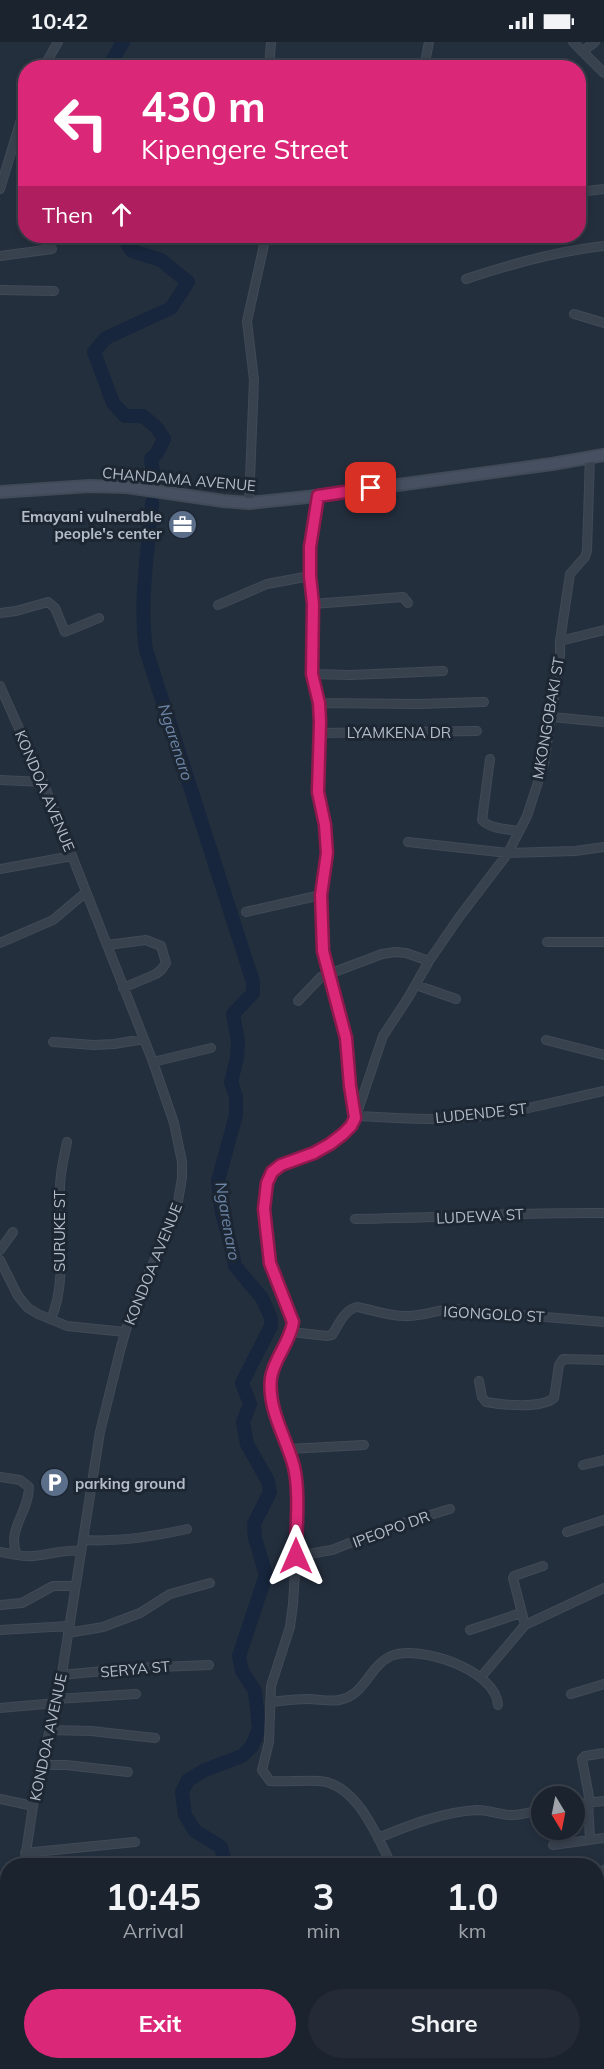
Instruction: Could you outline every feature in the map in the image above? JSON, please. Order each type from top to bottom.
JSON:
[{"type":"street","points":[[48,60],[58,42]]},
{"type":"street","points":[[270,60],[271,42]]},
{"type":"street","points":[[426,60],[429,42]]},
{"type":"street","points":[[573,42],[604,73]]},
{"type":"street","points":[[583,51],[595,42]]},
{"type":"street","points":[[0,189],[3,168],[18,126]]},
{"type":"street","points":[[586,191],[604,189]]},
{"type":"street","points":[[249,503],[254,380],[247,321],[264,243]]},
{"type":"street","points":[[466,279],[507,265],[574,250],[604,246]]},
{"type":"street","points":[[0,256],[52,249]]},
{"type":"street","points":[[0,290],[54,291]]},
{"type":"street","points":[[574,314],[604,323]]},
{"type":"street","name":"CHANDAMA AVENUE","points":[[0,492],[89,486],[128,487],[249,503],[318,496],[604,455]]},
{"type":"street","name":"MKONGOBAKI ST","points":[[355,1117],[383,1036],[429,961],[469,903],[508,853],[527,816],[544,764],[570,574],[585,557],[587,551],[590,456]]},
{"type":"street","points":[[318,496],[310,547],[310,576],[313,604],[312,674],[319,703],[318,792],[327,841],[326,869],[321,895],[323,951],[346,1038],[355,1117],[351,1126],[337,1139],[314,1153],[281,1165],[272,1172],[267,1183],[264,1209],[270,1263],[293,1322],[292,1332],[273,1369],[271,1379],[276,1413],[297,1481],[296,1556],[291,1627],[273,1676],[269,1742],[262,1770],[270,1781],[322,1781],[337,1786],[354,1800],[388,1858]]},
{"type":"street","points":[[218,605],[267,584],[310,576]]},
{"type":"street","points":[[313,604],[403,597],[408,603]]},
{"type":"street","points":[[0,613],[24,610],[48,602],[55,608],[65,632],[99,618]]},
{"type":"street","points":[[560,641],[604,630]]},
{"type":"street","points":[[312,674],[351,675],[443,670]]},
{"type":"street","name":"KONDOA AVENUE","points":[[1,692],[43,782],[153,1062],[174,1123],[182,1162],[179,1198],[173,1219],[132,1309],[99,1432],[61,1676],[33,1806],[25,1858]]},
{"type":"street","points":[[319,703],[484,702]]},
{"type":"street","points":[[552,717],[604,722]]},
{"type":"street","name":"LYAMKENA DR","points":[[320,733],[477,731]]},
{"type":"street","points":[[490,759],[482,820],[490,826],[519,831]]},
{"type":"street","points":[[0,780],[43,782]]},
{"type":"street","points":[[408,842],[508,853],[575,851],[604,847]]},
{"type":"street","points":[[0,868],[72,856]]},
{"type":"street","points":[[0,943],[53,920],[85,893]]},
{"type":"street","points":[[246,912],[321,895]]},
{"type":"street","points":[[107,945],[146,940],[161,946],[166,963],[161,970],[123,988]]},
{"type":"street","points":[[547,942],[604,942]]},
{"type":"street","points":[[298,1001],[317,979],[382,954],[395,952],[418,956],[429,961]]},
{"type":"street","points":[[416,985],[456,999]]},
{"type":"street","points":[[53,1042],[94,1045],[144,1039]]},
{"type":"street","points":[[546,1040],[604,1055]]},
{"type":"street","points":[[153,1062],[211,1048]]},
{"type":"street","name":"LUDENDE ST","points":[[355,1117],[449,1119],[531,1108],[604,1091]]},
{"type":"street","name":"SURUKE ST","points":[[51,1319],[58,1299],[61,1237],[60,1179],[66,1142]]},
{"type":"street","name":"LUDEWA ST","points":[[356,1219],[544,1212],[604,1213]]},
{"type":"street","points":[[0,1250],[13,1232]]},
{"type":"street","points":[[0,1260],[18,1296],[28,1308],[67,1326],[125,1332]]},
{"type":"street","name":"IGONGOLO ST","points":[[292,1332],[332,1335],[346,1312],[357,1307],[396,1316],[415,1316],[442,1309],[454,1309],[604,1322]]},
{"type":"street","points":[[479,1381],[482,1397],[486,1402],[507,1405],[549,1402],[554,1398],[559,1365],[563,1359],[604,1360]]},
{"type":"street","points":[[288,1449],[364,1445]]},
{"type":"street","points":[[583,1465],[604,1460]]},
{"type":"street","points":[[0,1477],[20,1480],[28,1487],[28,1495],[14,1536],[17,1555]]},
{"type":"street","name":"IPEOPO DR","points":[[296,1556],[332,1550],[390,1527],[450,1509]]},
{"type":"street","points":[[567,1532],[604,1520]]},
{"type":"street","points":[[83,1540],[110,1541],[142,1538],[187,1529]]},
{"type":"street","points":[[0,1552],[29,1556],[70,1549],[81,1551]]},
{"type":"street","points":[[525,1625],[513,1581],[514,1576],[543,1566]]},
{"type":"street","points":[[0,1630],[68,1630],[103,1627],[140,1613],[170,1594],[210,1583]]},
{"type":"street","points":[[0,1605],[22,1604],[53,1586],[75,1586]]},
{"type":"street","points":[[481,1677],[525,1625],[604,1588]]},
{"type":"street","points":[[470,1630],[521,1613]]},
{"type":"street","points":[[270,1702],[307,1699],[340,1700],[356,1694],[383,1660],[399,1653],[410,1652],[434,1657],[481,1677],[495,1692],[498,1705]]},
{"type":"street","name":"SERYA ST","points":[[61,1676],[135,1668],[209,1665]]},
{"type":"street","points":[[571,1694],[604,1684]]},
{"type":"street","points":[[0,1708],[136,1694]]},
{"type":"street","points":[[50,1730],[114,1732],[155,1738]]},
{"type":"street","points":[[590,1839],[589,1802],[582,1759],[585,1756],[604,1753]]},
{"type":"street","points":[[43,1765],[66,1765],[128,1772]]},
{"type":"street","points":[[0,1799],[33,1806]]},
{"type":"street","points":[[585,1803],[604,1801]]},
{"type":"street","points":[[378,1838],[416,1822],[464,1812],[479,1810],[509,1815],[531,1812]]},
{"type":"street","points":[[553,1845],[604,1838]]},
{"type":"street","points":[[25,1853],[135,1842]]},
{"type":"waterway","name":"Ngarenaro","points":[[113,60],[123,42]]},
{"type":"waterway","name":"Ngarenaro","points":[[127,243],[132,251],[161,260],[188,282],[171,308],[106,338],[94,352],[113,403],[125,416],[143,416],[157,428],[164,439],[151,459],[154,479]]},
{"type":"waterway","name":"Ngarenaro","points":[[152,503],[143,614],[146,650],[253,982],[253,993],[233,1014],[238,1041],[237,1058],[231,1082],[236,1097],[236,1115],[218,1181],[222,1213],[235,1266],[262,1298],[271,1318],[271,1326],[242,1383],[250,1404],[243,1422],[247,1444],[268,1481],[270,1492],[254,1524],[255,1538],[266,1575],[239,1656],[242,1671],[255,1691],[259,1729],[252,1746],[242,1756],[205,1770],[188,1780],[182,1792],[185,1815],[195,1831],[221,1847],[224,1858]]},
{"type":"place","name":"Emayani vulnerable people's center","points":[[183,525]]},
{"type":"place","name":"parking ground","points":[[54,1483]]},
{"type":"route","points":[[296,1556],[297,1481],[276,1413],[271,1379],[273,1369],[292,1332],[293,1322],[270,1263],[266,1240],[265,1193],[272,1172],[281,1165],[314,1153],[330,1144],[351,1126],[355,1118],[346,1038],[323,951],[321,895],[326,869],[327,841],[318,792],[320,722],[319,703],[312,674],[313,604],[310,547],[318,496],[371,488]]}]
